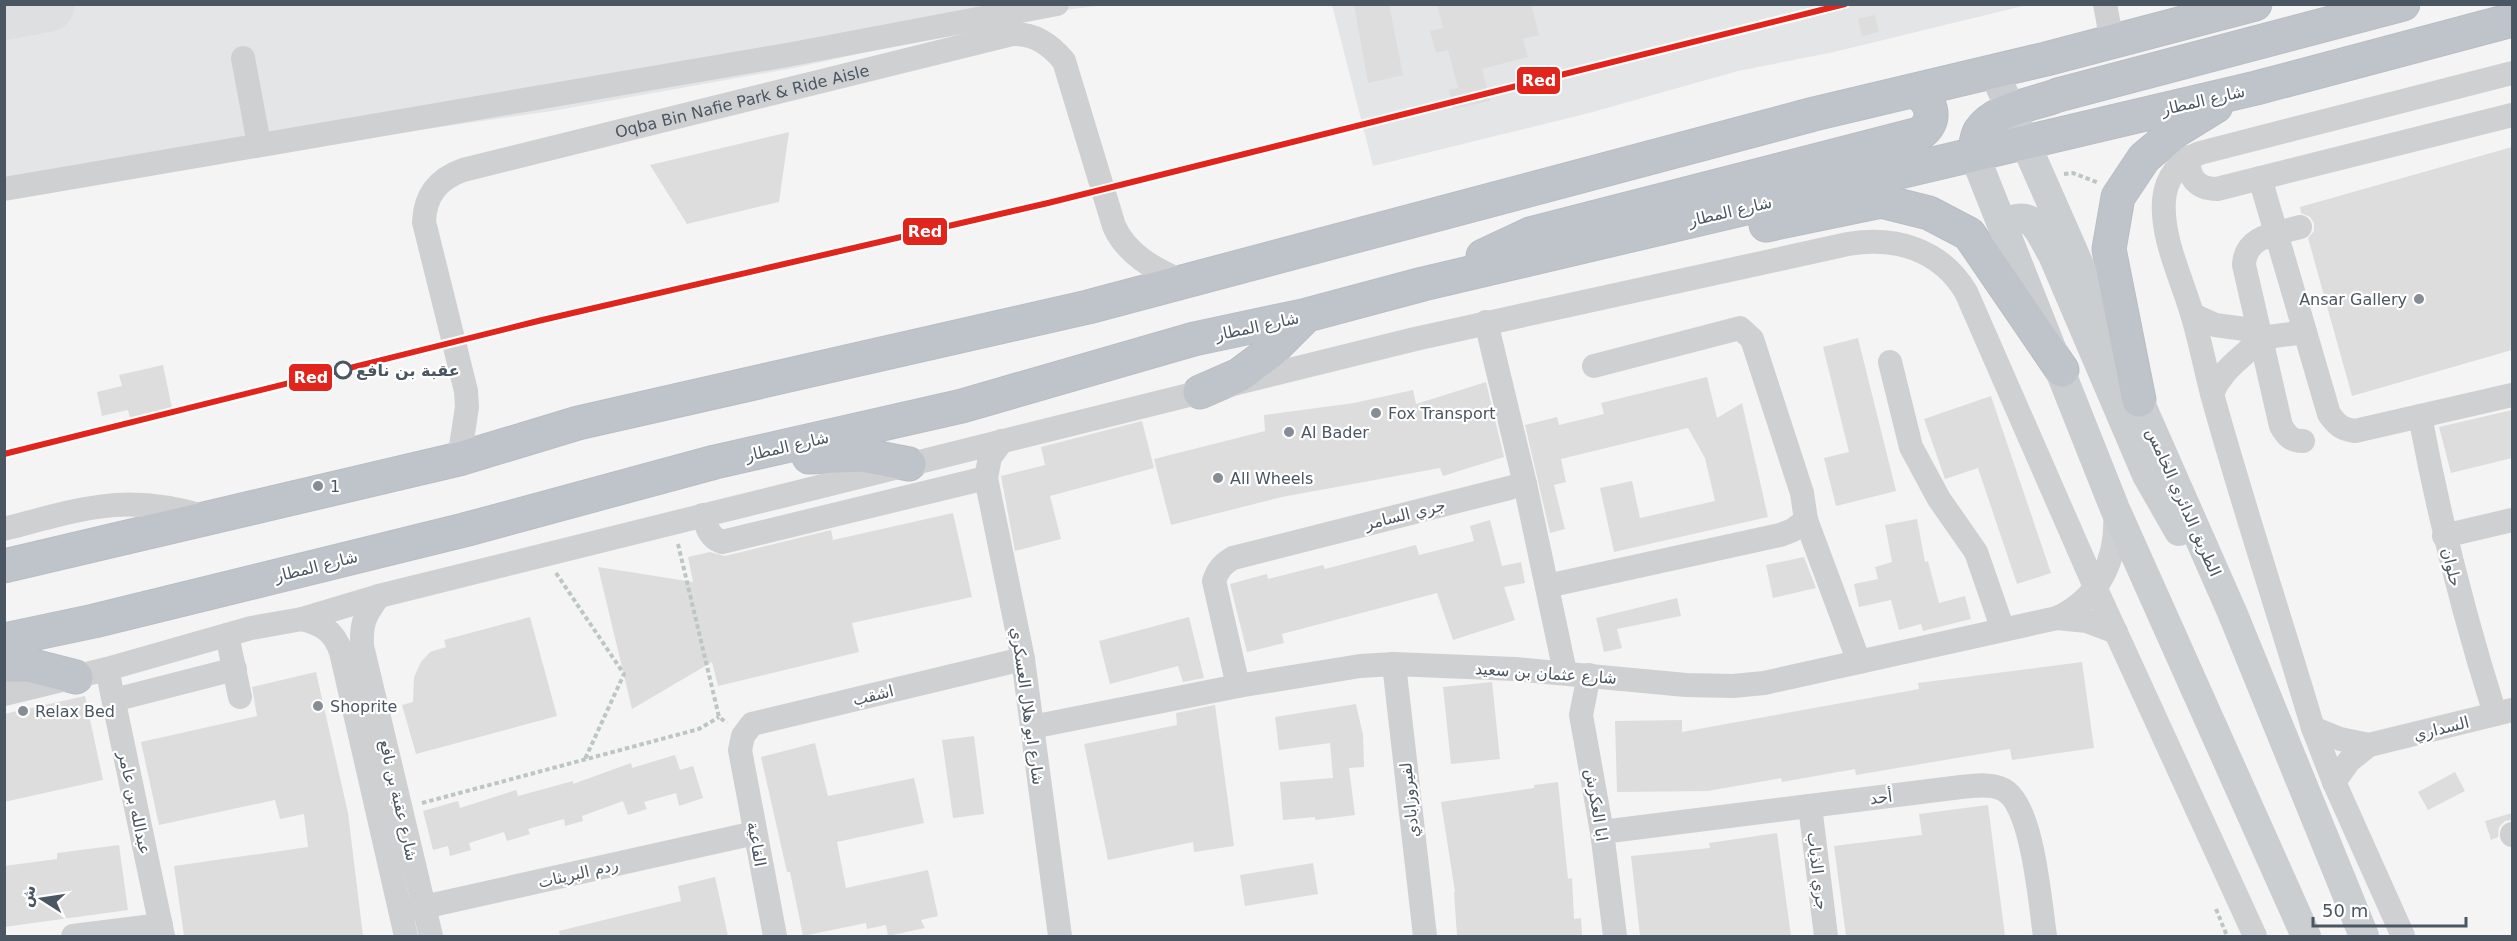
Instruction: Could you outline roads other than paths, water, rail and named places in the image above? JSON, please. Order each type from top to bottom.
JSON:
[{"type":"highway","points":[[4,566],[459,459],[578,423],[1089,307],[1814,114],[1994,72],[2255,4]]},
{"type":"highway","points":[[1974,154],[1979,133],[1992,118],[2012,111],[2058,95],[2403,4]]},
{"type":"highway","name":"شارع المطار","points":[[4,640],[94,621],[464,530],[715,462],[962,406],[1194,339],[1307,315],[1423,284],[2256,88],[2512,20]]},
{"type":"highway","points":[[2139,400],[2109,249],[2118,197],[2144,158],[2160,143],[2202,114],[2256,88]]},
{"type":"highway","points":[[1423,284],[1530,234],[1919,134],[1926,130],[1931,108],[1924,96],[1915,91]]},
{"type":"highway","points":[[1646,231],[1706,238],[1881,201],[1929,213],[1969,234],[2062,370]]},
{"type":"highway","points":[[1200,392],[1247,369],[1271,351],[1307,315]]},
{"type":"highway","points":[[715,462],[845,454],[878,457],[909,464]]},
{"type":"highway","points":[[4,665],[29,665],[76,677]]},
{"type":"main road","name":"الطريق الدائري الخامس","points":[[1994,72],[2237,622],[2364,936]]},
{"type":"main road","points":[[1974,154],[2062,370],[2115,509],[2306,936]]},
{"type":"main road","points":[[2002,224],[2017,216],[2026,218],[2035,226],[2054,255],[2152,485],[2181,534],[2206,554]]},
{"type":"street","points":[[4,189],[776,57],[1057,4]]},
{"type":"street","points":[[2105,4],[2112,42]]},
{"type":"street","name":"Oqba Bin Nafie Park & Ride Aisle","points":[[459,459],[466,391],[424,222],[429,196],[444,179],[463,170],[1012,33],[1038,38],[1064,61],[1121,243],[1149,266],[1181,281]]},
{"type":"street","points":[[243,57],[259,144]]},
{"type":"street","points":[[2403,936],[2334,782],[2313,728],[2212,393],[2193,315],[2165,225],[2166,189],[2174,171],[2189,157],[2512,73]]},
{"type":"street","points":[[2189,157],[2190,174],[2201,186],[2217,189],[2512,115]]},
{"type":"street","points":[[2260,178],[2329,414],[2336,425],[2342,429],[2355,431],[2512,395]]},
{"type":"street","points":[[2300,227],[2256,240],[2247,251],[2245,258],[2260,338],[2281,426],[2286,435],[2295,441],[2303,441]]},
{"type":"street","points":[[4,694],[107,669],[227,635],[302,619],[379,596],[1486,322],[1848,244],[1881,241],[1926,253],[1944,264],[1966,292],[2096,589],[2255,936]]},
{"type":"street","points":[[2193,315],[2215,325],[2245,329],[2260,338],[2305,332]]},
{"type":"street","points":[[1486,322],[1525,484],[1565,672]]},
{"type":"street","points":[[1594,366],[1740,328],[1752,339],[1802,493],[1806,520],[1859,662]]},
{"type":"street","points":[[2212,393],[2227,368],[2250,351],[2260,338]]},
{"type":"street","points":[[1890,362],[1911,447],[1938,499],[1976,552],[2003,630]]},
{"type":"street","name":"حلوان","points":[[2420,416],[2444,536],[2504,712]]},
{"type":"street","points":[[986,477],[990,457],[1002,441]]},
{"type":"street","points":[[953,453],[973,463],[986,477]]},
{"type":"street","points":[[703,515],[709,532],[714,539],[722,542],[986,477]]},
{"type":"street","name":"شارع ابو هلال العسكري","points":[[986,477],[1023,659],[1060,936]]},
{"type":"street","name":"جري السامر","points":[[1238,686],[1214,581],[1223,563],[1233,558],[1525,484]]},
{"type":"street","points":[[4,530],[72,510],[118,504],[166,507],[211,519]]},
{"type":"street","name":"شارع عثمان بن سعيد","points":[[1032,727],[1238,686],[1360,666],[1394,664],[1565,672],[1686,684],[1733,686],[1764,683],[2057,618],[2078,606],[2096,589],[2106,571],[2114,551],[2115,509]]},
{"type":"street","points":[[1547,586],[1780,535],[1793,530],[1806,520]]},
{"type":"street","points":[[2444,536],[2512,520]]},
{"type":"street","name":"شارع عقبة بن نافع","points":[[379,596],[366,614],[361,627],[362,646],[431,936]]},
{"type":"street","name":"شارع عثمان بن سعيد","points":[[2057,618],[2087,621],[2116,632]]},
{"type":"street","name":"شارع عقبة بن نافع","points":[[302,619],[320,624],[338,640],[406,936]]},
{"type":"street","points":[[227,635],[240,697]]},
{"type":"street","name":"اشقب","points":[[742,743],[752,724],[1023,659]]},
{"type":"street","name":"لفيروزابادي","points":[[1394,664],[1425,936]]},
{"type":"street","name":"عبدالله بن عامر","points":[[107,669],[162,931]]},
{"type":"street","points":[[114,700],[235,669]]},
{"type":"street","name":"ابا العكرش","points":[[1589,675],[1581,715],[1602,832],[1615,936]]},
{"type":"street","name":"السداري","points":[[2313,728],[2340,740],[2369,745],[2504,712]]},
{"type":"street","name":"القاعية","points":[[742,743],[755,833],[775,936]]},
{"type":"street","name":"السداري","points":[[2334,782],[2349,761],[2369,745]]},
{"type":"street","name":"أحد","points":[[1602,832],[1961,787],[2001,788],[2012,795],[2029,833],[2045,936]]},
{"type":"street","name":"جري الذياب","points":[[1810,806],[1826,936]]},
{"type":"street","name":"ردم البريثات","points":[[401,912],[755,833]]},
{"type":"street","points":[[73,936],[162,931]]},
{"type":"place","name":"Ansar Gallery","points":[[2419,299]]},
{"type":"place","name":"عقبة بن نافع","points":[[343,370]]},
{"type":"place","name":"Fox Transport","points":[[1376,413]]},
{"type":"place","name":"Al Bader","points":[[1289,432]]},
{"type":"place","name":"All Wheels","points":[[1218,478]]},
{"type":"place","name":"1","points":[[318,486]]},
{"type":"place","name":"Shoprite","points":[[318,706]]},
{"type":"place","name":"Relax Bed","points":[[23,711]]}]
